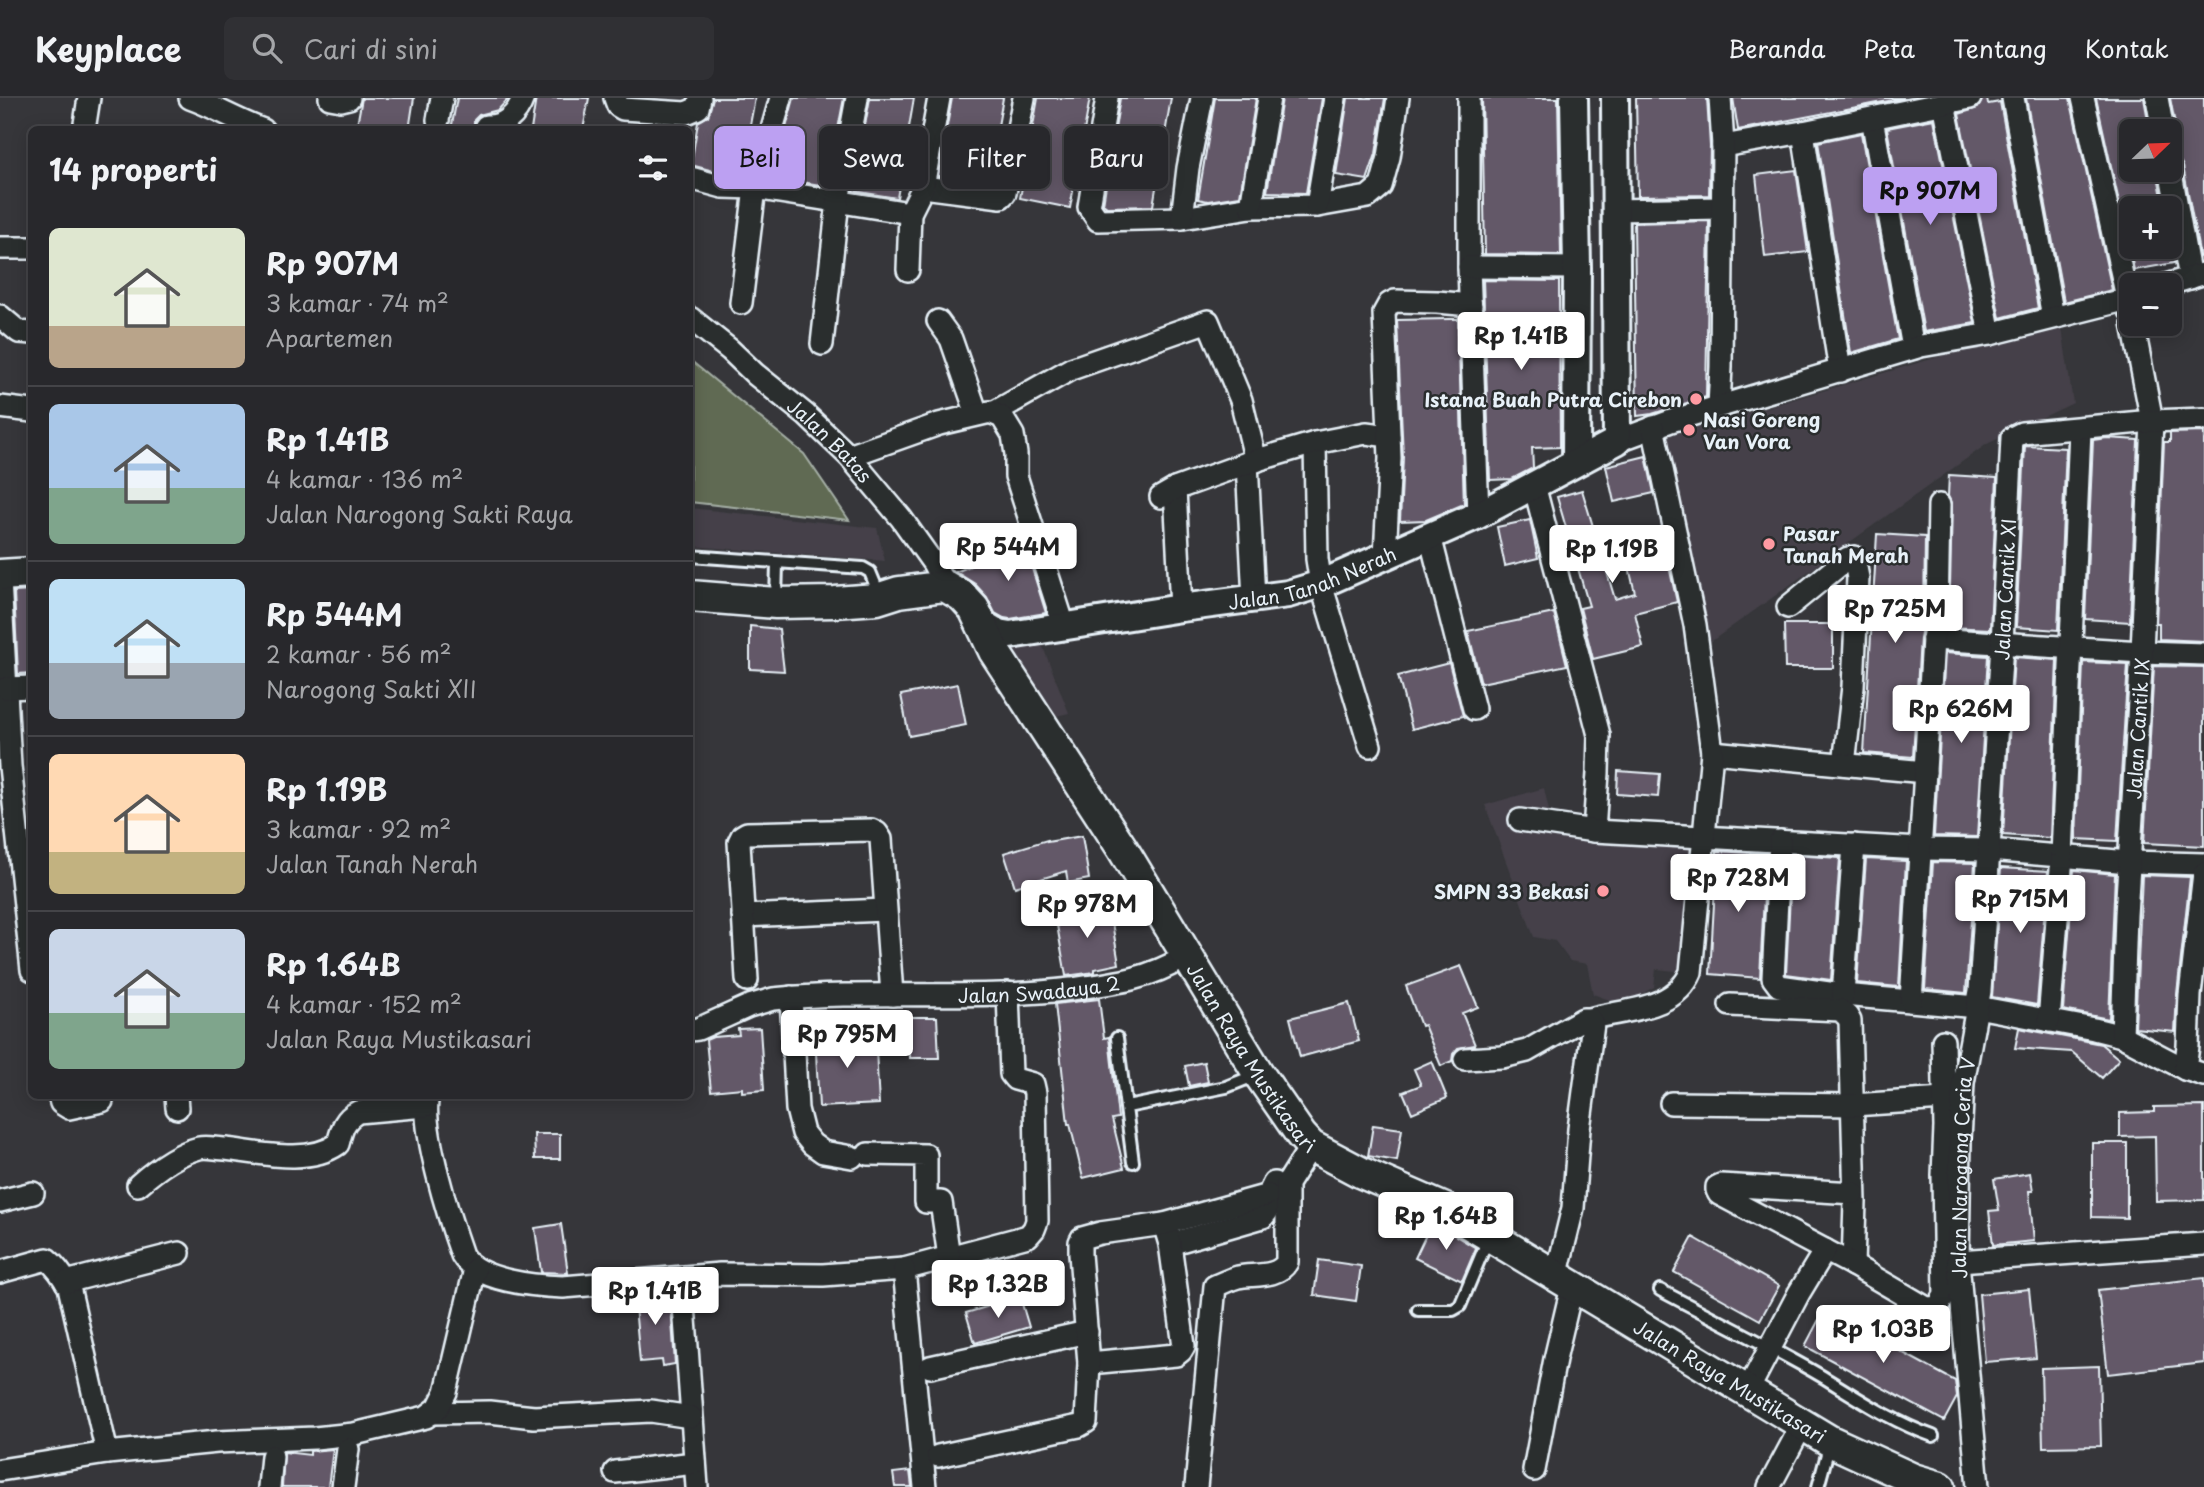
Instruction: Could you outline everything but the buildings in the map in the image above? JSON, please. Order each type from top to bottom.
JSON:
[{"type":"main road","points":[[0,577],[28,574]]},
{"type":"main road","points":[[693,596],[776,603],[835,602],[945,586]]},
{"type":"main road","name":"Jalan Raya Mustikasari","points":[[945,586],[962,596],[975,609],[994,651],[1122,848],[1258,1073],[1306,1141],[1362,1173],[1427,1199],[1830,1441],[1913,1479],[1940,1487]]},
{"type":"street","points":[[85,126],[89,98]]},
{"type":"street","points":[[190,98],[210,105],[238,125]]},
{"type":"street","points":[[330,98],[349,98]]},
{"type":"street","points":[[439,120],[442,98]]},
{"type":"street","points":[[497,126],[519,108],[523,98]]},
{"type":"street","points":[[615,98],[618,106],[623,109],[686,113],[698,108],[700,98]]},
{"type":"street","points":[[773,126],[781,98]]},
{"type":"street","points":[[822,344],[838,201],[857,98]]},
{"type":"street","points":[[928,159],[939,98]]},
{"type":"street","points":[[928,188],[1001,197],[1005,193],[1024,98]]},
{"type":"street","points":[[1107,98],[1089,207],[1098,220],[1182,218],[1251,207],[1317,206],[1368,197],[1381,187],[1389,157],[1398,98]]},
{"type":"street","points":[[1182,218],[1188,168],[1202,98]]},
{"type":"street","points":[[1251,207],[1269,98]]},
{"type":"street","points":[[1317,206],[1335,98]]},
{"type":"street","points":[[1469,98],[1469,267],[1478,515]]},
{"type":"street","points":[[1574,98],[1576,461]]},
{"type":"street","points":[[1615,98],[1617,441],[1719,406],[1913,348],[1990,334],[2053,317],[2119,307]]},
{"type":"street","points":[[1719,406],[1723,146],[1720,98]]},
{"type":"street","points":[[1723,146],[1970,98]]},
{"type":"street","points":[[2013,98],[2053,317]]},
{"type":"street","points":[[2083,98],[2123,273]]},
{"type":"street","points":[[2157,98],[2161,119]]},
{"type":"street","points":[[1944,103],[1990,334]]},
{"type":"street","points":[[1872,118],[1913,348]]},
{"type":"street","points":[[1803,132],[1840,370]]},
{"type":"street","points":[[693,179],[714,185]]},
{"type":"street","points":[[2174,182],[2197,276]]},
{"type":"street","points":[[741,303],[755,189]]},
{"type":"street","points":[[761,189],[910,213]]},
{"type":"street","points":[[908,270],[910,213],[922,189]]},
{"type":"street","points":[[1614,210],[1722,208]]},
{"type":"street","points":[[0,248],[28,248]]},
{"type":"street","points":[[1469,267],[1577,268]]},
{"type":"street","points":[[1385,556],[1390,436],[1384,313],[1389,304],[1395,301],[1471,305]]},
{"type":"street","points":[[0,316],[19,332],[28,333]]},
{"type":"street","name":"Jalan Batas","points":[[693,320],[806,415],[849,456],[901,518],[933,563],[945,586]]},
{"type":"street","points":[[938,321],[951,339],[985,414]]},
{"type":"street","points":[[849,456],[939,424],[985,414],[1071,369],[1208,321],[1241,400],[1252,462],[1254,599]]},
{"type":"street","name":"Jalan Cantik IX","points":[[2122,1036],[2152,421],[2135,336]]},
{"type":"street","points":[[0,407],[28,410]]},
{"type":"street","points":[[985,414],[1002,417],[1013,435],[1016,475],[1064,626]]},
{"type":"street","points":[[2049,1021],[2062,856],[2080,429],[2152,421],[2204,419]]},
{"type":"street","points":[[1465,1059],[1502,1058],[1527,1051],[1583,1019],[1660,1002],[1677,991],[1691,972],[1712,752],[1695,625],[1653,427]]},
{"type":"street","name":"Jalan Cantik XI","points":[[1989,850],[2012,438],[2022,433],[2080,429]]},
{"type":"street","points":[[1181,608],[1168,493],[1252,462],[1315,443],[1366,433],[1390,436]]},
{"type":"street","name":"Jalan Tanah Nerah","points":[[983,624],[998,633],[1010,635],[1288,594],[1321,584],[1478,515],[1617,441]]},
{"type":"street","points":[[1315,443],[1317,559],[1321,584],[1370,746]]},
{"type":"street","points":[[1534,485],[1599,735],[1594,831]]},
{"type":"street","points":[[1911,1000],[1933,639],[1937,618],[1939,505]]},
{"type":"street","points":[[1430,537],[1474,709]]},
{"type":"street","points":[[1788,607],[1848,558],[1854,558],[1857,565],[1858,592],[1853,687],[1844,764]]},
{"type":"street","points":[[0,577],[4,741],[22,791],[8,826],[28,946]]},
{"type":"street","points":[[1933,639],[2204,654]]},
{"type":"street","points":[[4,678],[28,686]]},
{"type":"street","points":[[1712,752],[1925,772]]},
{"type":"street","points":[[1520,820],[1594,831],[1921,849],[1989,850],[2129,862],[2204,864]]},
{"type":"street","points":[[747,980],[739,842],[742,836],[747,833],[871,830],[881,839],[887,995]]},
{"type":"street","points":[[1780,841],[1774,981],[1779,986],[1843,995],[1977,1007],[2094,1029],[2122,1036],[2194,1072]]},
{"type":"street","points":[[1843,995],[1853,845]]},
{"type":"street","name":"Jalan Narogong Ceria V","points":[[1978,1487],[1958,1261],[1963,1083],[1977,1007],[1989,850]]},
{"type":"street","points":[[2194,1072],[2188,1046],[2190,995],[2204,873]]},
{"type":"street","points":[[743,916],[884,910]]},
{"type":"street","name":"Jalan Swadaya 2","points":[[693,1030],[749,1006],[774,999],[1046,992],[1122,982],[1158,971],[1187,956]]},
{"type":"street","points":[[138,1185],[151,1173],[182,1154],[201,1147],[294,1156],[326,1152],[338,1144],[343,1126],[350,1116],[358,1112],[427,1101],[429,1136],[460,1248],[466,1261],[475,1269],[538,1286],[589,1286],[732,1274],[823,1275],[904,1269],[1028,1236],[1034,1229],[1037,1221],[1035,1093],[1033,1084],[1015,1079],[1011,1074],[1008,993]]},
{"type":"street","points":[[791,997],[797,1109],[803,1133],[823,1152],[860,1156],[926,1155],[926,1202],[941,1202],[949,1257]]},
{"type":"street","points":[[1730,1004],[1840,1010],[1851,1025],[1853,1265]]},
{"type":"street","points":[[1534,1470],[1555,1359],[1593,1024],[1590,1019]]},
{"type":"street","points":[[1854,1193],[1717,1187],[1719,1194],[1853,1265],[1925,1307],[1936,1308],[1945,1295],[1943,1041]]},
{"type":"street","points":[[60,1099],[69,1108],[102,1101]]},
{"type":"street","points":[[1671,1103],[1853,1105],[1944,1099]]},
{"type":"street","points":[[938,1456],[1084,1424],[1087,1420],[1089,1363],[1080,1239],[1100,1233],[1167,1234],[1268,1195],[1306,1141]]},
{"type":"street","points":[[1196,1487],[1216,1286],[1234,1278],[1276,1273],[1283,1269],[1287,1262],[1287,1184],[1306,1141]]},
{"type":"street","points":[[0,1201],[33,1194]]},
{"type":"street","points":[[1089,1363],[1175,1355],[1183,1349],[1167,1234]]},
{"type":"street","points":[[1958,1261],[2204,1244]]},
{"type":"street","points":[[1748,1390],[1825,1250]]},
{"type":"street","points":[[66,1282],[179,1253]]},
{"type":"street","points":[[0,1272],[47,1259],[66,1282],[107,1449]]},
{"type":"street","points":[[433,1413],[446,1392],[475,1269]]},
{"type":"street","points":[[904,1269],[925,1487]]},
{"type":"street","points":[[682,1277],[697,1487]]},
{"type":"street","points":[[930,1367],[1087,1332]]},
{"type":"street","points":[[0,1470],[107,1449],[354,1434],[416,1420],[433,1413],[489,1412],[534,1417],[652,1411],[691,1417]]},
{"type":"street","points":[[1769,1487],[1802,1423]]},
{"type":"street","points":[[107,1449],[139,1436]]},
{"type":"street","points":[[343,1487],[348,1448]]},
{"type":"street","points":[[269,1487],[272,1455]]},
{"type":"street","points":[[615,1472],[695,1462]]},
{"type":"lane","points":[[693,556],[863,568],[870,572],[877,598]]},
{"type":"lane","points":[[776,603],[777,564]]},
{"type":"lane","points":[[1117,1038],[1133,1162]]},
{"type":"lane","points":[[1127,1107],[1226,1087],[1258,1073]]},
{"type":"lane","points":[[1418,1310],[1453,1310],[1460,1306],[1489,1235]]},
{"type":"lane","points":[[1660,1290],[1822,1377],[1911,1429],[1933,1436]]},
{"type":"lane","points":[[1818,1487],[1830,1441]]},
{"type":"shaded area","name":"Pasar Tanah Merah","points":[[2061,321],[2073,403],[1987,444],[1709,643],[1668,436]]},
{"type":"shaded area","points":[[693,508],[877,528],[885,561],[693,546]]},
{"type":"shaded area","points":[[1039,637],[1069,713],[1043,719],[1001,651]]},
{"type":"shaded area","name":"SMPN 33 Bekasi","points":[[1544,788],[1552,824],[1559,837],[1693,845],[1685,972],[1656,969],[1654,987],[1623,1005],[1593,994],[1587,964],[1570,961],[1555,941],[1534,937],[1485,805]]},
{"type":"green space","points":[[693,362],[804,454],[849,520],[693,502]]},
{"type":"place","name":"Istana Buah Putra Cirebon","points":[[1696,399]]},
{"type":"place","name":"Nasi Goreng Van Vora","points":[[1689,430]]},
{"type":"place","name":"Pasar Tanah Merah","points":[[1769,544]]},
{"type":"place","name":"SMPN 33 Bekasi","points":[[1603,891]]}]
